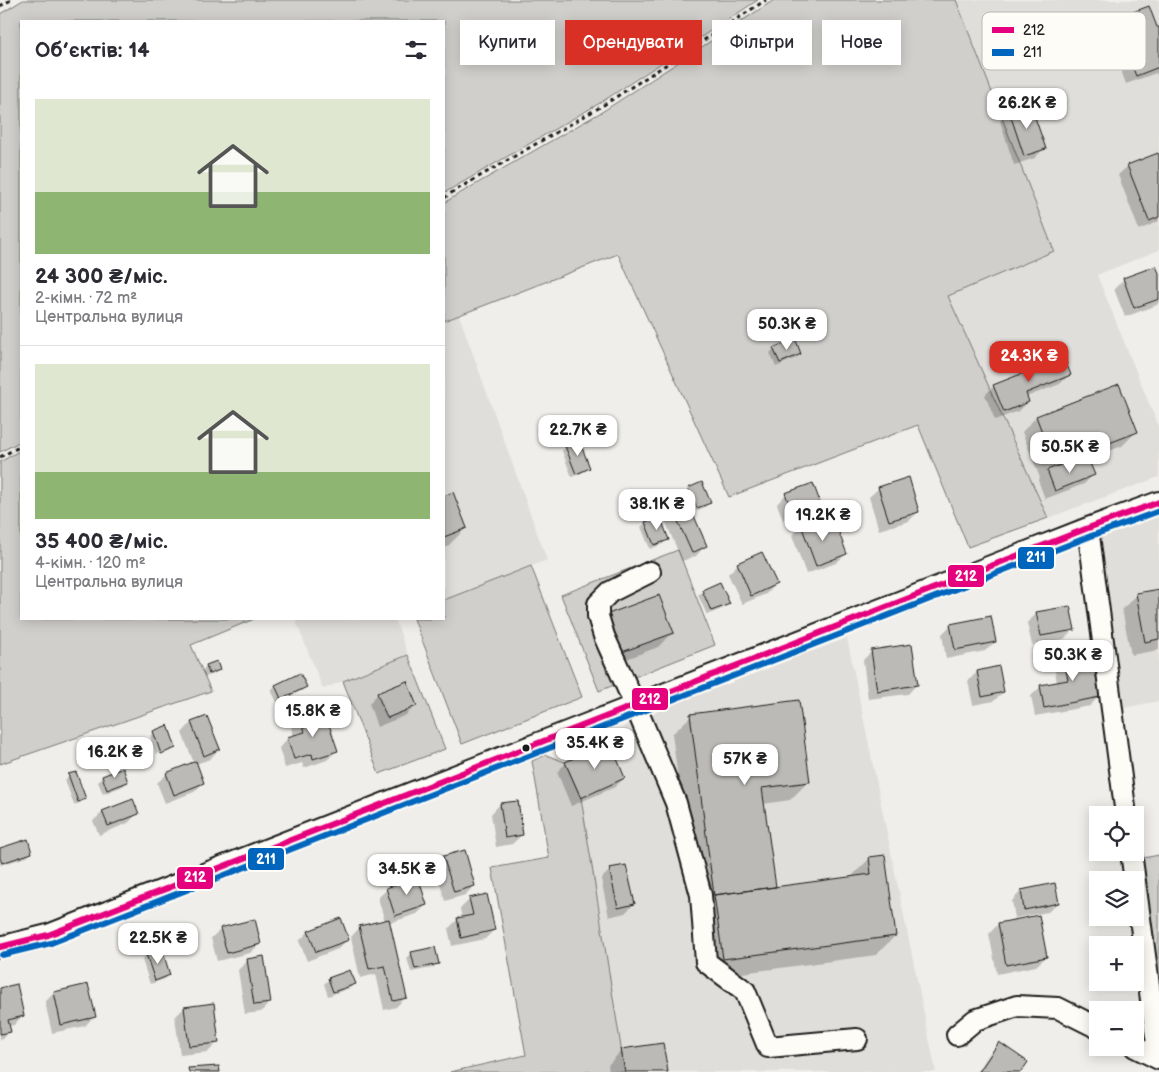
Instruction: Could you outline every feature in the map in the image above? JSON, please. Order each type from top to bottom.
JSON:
[{"type":"street","points":[[0,947],[48,934],[1159,502]]},
{"type":"street","points":[[1088,528],[1125,806]]},
{"type":"street","points":[[650,572],[610,592],[598,604],[598,616],[604,636],[676,803],[701,895],[706,962],[745,991],[768,1047],[857,1039]]},
{"type":"street","points":[[1133,861],[1159,1059]]},
{"type":"street","points":[[957,1035],[975,1020],[1017,1006],[1058,1008],[1089,1024]]},
{"type":"street","points":[[1144,1052],[1159,1059]]},
{"type":"path","points":[[0,6],[10,0]]},
{"type":"path","points":[[445,197],[602,106],[766,0]]},
{"type":"path","points":[[0,457],[20,447]]},
{"type":"shaded area","points":[[23,0],[758,0],[727,20],[712,20],[712,30],[702,37],[702,20],[565,20],[565,65],[658,65],[600,103],[445,192],[445,20],[20,20],[20,442],[0,452],[0,14]]},
{"type":"shaded area","points":[[774,0],[956,0],[1054,251],[948,296],[1048,518],[968,547],[918,425],[729,497],[618,254],[445,321],[445,202],[605,110],[674,65],[702,65],[702,47],[712,40],[712,65],[812,65],[812,20],[743,20]]},
{"type":"shaded area","points":[[956,0],[1159,0],[1159,250],[1097,275],[1159,428],[1159,477],[1048,518],[948,296],[1054,251],[983,70],[1146,70],[1146,12],[982,12],[982,67]]},
{"type":"shaded area","points":[[459,315],[547,560],[445,600],[445,321]]},
{"type":"shaded area","points":[[20,451],[20,620],[252,620],[191,645],[211,691],[0,764],[0,462]]},
{"type":"shaded area","points":[[1159,516],[1159,701],[1123,708],[1101,538]]},
{"type":"shaded area","points":[[678,550],[715,645],[599,691],[561,595]]},
{"type":"shaded area","points":[[531,566],[582,697],[462,744],[414,620],[445,620],[445,600]]},
{"type":"shaded area","points":[[295,620],[395,620],[408,655],[323,689]]},
{"type":"shaded area","points":[[847,638],[936,1072],[625,1072],[581,798],[565,762],[610,742],[630,721]]},
{"type":"shaded area","points":[[408,655],[445,749],[379,774],[343,681]]},
{"type":"shaded area","points":[[546,755],[565,762],[581,798],[625,1072],[450,1072],[526,1055],[492,868],[549,858],[532,761]]},
{"type":"shaded area","points":[[1159,855],[1159,978],[1143,861],[1144,858]]},
{"type":"building","points":[[1149,6],[1157,27],[1159,27],[1159,67],[1136,76],[1134,70],[1146,70],[1146,12],[1133,12]]},
{"type":"building","points":[[1030,103],[1046,149],[1024,156],[1009,111]]},
{"type":"building","points":[[1158,153],[1159,217],[1149,221],[1127,165]]},
{"type":"building","points":[[1156,266],[1159,273],[1159,299],[1134,308],[1123,278]]},
{"type":"building","points":[[795,338],[801,354],[780,363],[773,348]]},
{"type":"building","points":[[1064,357],[1071,375],[1026,393],[1029,402],[1004,412],[993,385]]},
{"type":"building","points":[[1119,384],[1138,432],[1054,464],[1036,416]]},
{"type":"building","points":[[579,440],[590,468],[576,474],[565,446]]},
{"type":"building","points":[[1079,458],[1081,463],[1089,461],[1095,475],[1055,491],[1047,470]]},
{"type":"building","points":[[909,477],[919,512],[889,521],[878,487]]},
{"type":"building","points":[[702,482],[711,503],[697,508],[688,488]]},
{"type":"building","points":[[813,483],[820,502],[792,512],[785,493]]},
{"type":"building","points":[[453,492],[467,528],[445,537],[445,496]]},
{"type":"building","points":[[688,502],[707,546],[692,553],[672,508]]},
{"type":"building","points":[[660,516],[669,540],[654,545],[645,522]]},
{"type":"building","points":[[816,519],[819,525],[831,521],[834,531],[838,530],[847,554],[816,566],[801,525]]},
{"type":"building","points":[[762,552],[777,584],[751,596],[737,563]]},
{"type":"building","points":[[720,582],[730,604],[711,611],[702,590]]},
{"type":"building","points":[[1159,589],[1159,639],[1145,642],[1136,593]]},
{"type":"building","points":[[659,595],[674,633],[622,652],[608,614]]},
{"type":"building","points":[[1070,606],[1075,630],[1041,636],[1036,612]]},
{"type":"building","points":[[991,616],[996,642],[955,650],[950,624]]},
{"type":"building","points":[[912,644],[918,685],[877,691],[871,650]]},
{"type":"building","points":[[1091,649],[1100,697],[1044,708],[1040,685],[1068,680],[1063,655]]},
{"type":"building","points":[[217,661],[220,670],[209,674],[206,665]]},
{"type":"building","points":[[999,666],[1004,692],[982,697],[977,671]]},
{"type":"building","points":[[300,673],[307,687],[281,699],[275,685]]},
{"type":"building","points":[[407,681],[417,706],[387,718],[377,693]]},
{"type":"building","points":[[799,700],[810,782],[762,788],[776,887],[714,895],[690,714]]},
{"type":"building","points":[[324,710],[338,751],[313,759],[312,754],[294,759],[287,737],[305,732],[300,718]]},
{"type":"building","points":[[207,716],[220,749],[204,756],[191,722]]},
{"type":"building","points":[[168,725],[176,748],[161,754],[153,731]]},
{"type":"building","points":[[610,742],[625,778],[581,798],[565,762]]},
{"type":"building","points":[[196,761],[204,783],[174,795],[166,773]]},
{"type":"building","points":[[123,768],[128,782],[107,790],[102,776]]},
{"type":"building","points":[[76,772],[86,799],[78,802],[68,774]]},
{"type":"building","points":[[133,799],[139,814],[108,826],[102,811]]},
{"type":"building","points":[[518,801],[523,835],[505,838],[500,803]]},
{"type":"building","points":[[28,839],[32,853],[2,863],[0,848]]},
{"type":"building","points":[[465,850],[475,886],[454,892],[443,856]]},
{"type":"building","points":[[885,855],[896,936],[723,959],[714,895],[871,874],[869,857]]},
{"type":"building","points":[[626,865],[635,904],[618,908],[609,868]]},
{"type":"building","points":[[418,877],[427,905],[395,916],[386,888]]},
{"type":"building","points":[[1055,883],[1059,903],[1024,910],[1021,890]]},
{"type":"building","points":[[487,894],[495,930],[461,938],[457,918],[473,915],[469,898]]},
{"type":"building","points":[[1039,915],[1047,957],[1006,965],[998,923]]},
{"type":"building","points":[[341,918],[349,940],[316,952],[308,931]]},
{"type":"building","points":[[255,919],[261,944],[227,953],[220,928]]},
{"type":"building","points":[[389,919],[407,998],[393,1001],[385,966],[369,969],[359,926]]},
{"type":"building","points":[[435,947],[439,964],[415,969],[411,952]]},
{"type":"building","points":[[162,949],[170,975],[155,981],[146,954]]},
{"type":"building","points":[[264,956],[271,1003],[254,1005],[247,959]]},
{"type":"building","points":[[350,970],[356,984],[333,992],[328,978]]},
{"type":"building","points":[[17,984],[24,1016],[8,1020],[11,1032],[0,1034],[0,988]]},
{"type":"building","points":[[88,984],[96,1017],[61,1025],[54,992]]},
{"type":"building","points":[[214,1003],[219,1043],[189,1046],[184,1007]]},
{"type":"building","points":[[999,1042],[1028,1062],[1021,1072],[979,1072]]},
{"type":"building","points":[[663,1043],[668,1072],[625,1072],[621,1049]]},
{"type":"building","points":[[219,1066],[220,1072],[189,1072],[188,1068]]},
{"type":"transit line","name":"212","points":[[0,947],[48,935],[1088,528],[1159,502]]},
{"type":"transit line","name":"211","points":[[2,955],[51,943],[1159,511]]}]
